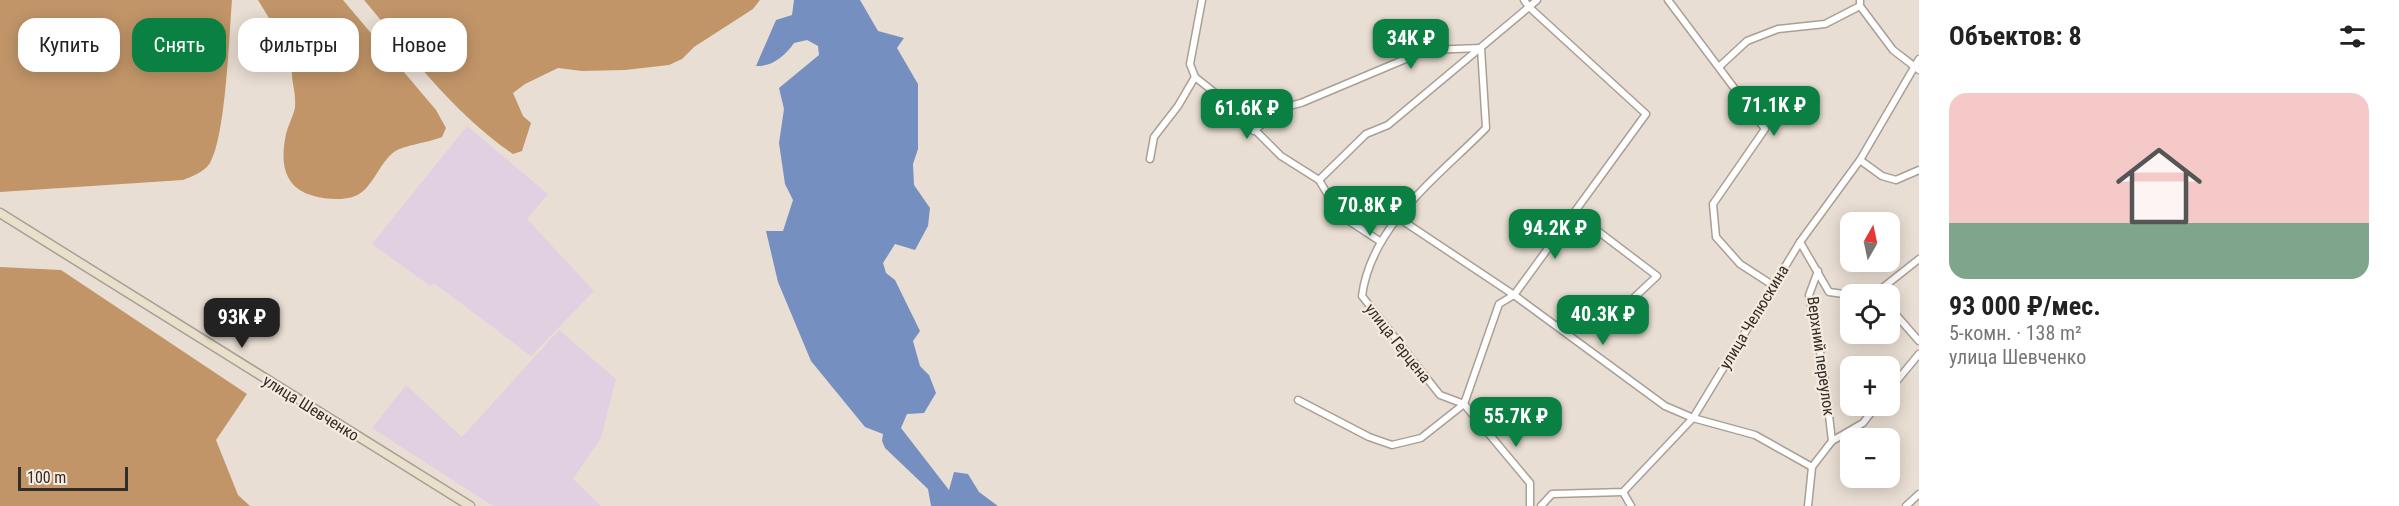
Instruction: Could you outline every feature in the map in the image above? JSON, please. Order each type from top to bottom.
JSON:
[{"type":"street","points":[[1202,0],[1190,64],[1195,77],[1229,104],[1281,156],[1319,180],[1340,215],[1381,242]]},
{"type":"street","points":[[1299,400],[1369,437],[1392,445],[1421,438],[1464,404],[1499,304],[1514,296],[1646,114],[1524,0]]},
{"type":"street","points":[[1319,180],[1366,134],[1388,125],[1537,0]]},
{"type":"street","points":[[1668,0],[1720,66],[1765,129],[1713,204],[1716,237],[1740,264],[1774,285]]},
{"type":"street","points":[[1720,66],[1747,41],[1778,30],[1825,24],[1860,3],[1893,51],[1916,68]]},
{"type":"street","points":[[1254,131],[1281,108],[1301,103],[1427,50],[1481,48]]},
{"type":"street","name":"улица Герцена","points":[[1464,404],[1440,395],[1362,296],[1364,275],[1397,217],[1486,128],[1481,48]]},
{"type":"street","name":"улица Челюскина","points":[[1623,492],[1693,418],[1800,242],[1860,160],[1916,68],[1919,59]]},
{"type":"street","points":[[1150,159],[1154,137],[1178,106],[1195,77]]},
{"type":"street","points":[[1860,160],[1882,176],[1896,180],[1919,170]]},
{"type":"street","name":"улица Шевченко","points":[[0,213],[470,506]]},
{"type":"street","points":[[1574,213],[1657,276],[1621,310]]},
{"type":"street","points":[[1397,217],[1514,296],[1665,406],[1693,418],[1755,435],[1812,467]]},
{"type":"street","points":[[1800,242],[1829,292],[1840,294]]},
{"type":"street","points":[[1888,284],[1919,259]]},
{"type":"street","name":"Верхний переулок","points":[[1818,271],[1809,295],[1824,374],[1832,441]]},
{"type":"street","points":[[1900,319],[1919,341]]},
{"type":"street","points":[[1900,377],[1919,354]]},
{"type":"street","points":[[1464,404],[1530,483],[1530,506]]},
{"type":"street","points":[[1808,506],[1812,467],[1832,441],[1863,423],[1868,416]]},
{"type":"street","points":[[1541,506],[1552,494],[1623,492],[1632,506]]},
{"type":"street","points":[[1906,506],[1919,494]]},
{"type":"shaded area","points":[[0,0],[232,0],[228,60],[220,131],[208,166],[183,180],[0,192]]},
{"type":"shaded area","points":[[258,0],[343,0],[358,18],[269,18]]},
{"type":"shaded area","points":[[364,0],[760,0],[753,9],[694,47],[682,59],[669,65],[625,70],[582,71],[558,68],[525,84],[513,93],[523,116],[531,123],[522,151],[513,154],[471,121],[425,72],[467,72],[467,18],[379,18]]},
{"type":"shaded area","points":[[359,19],[371,33],[371,72],[404,72],[436,110],[446,128],[442,137],[394,152],[361,193],[350,198],[323,198],[296,187],[286,172],[284,144],[295,108],[292,72],[359,72]]},
{"type":"shaded area","points":[[467,126],[548,194],[527,219],[594,291],[531,356],[434,283],[430,286],[372,244]]},
{"type":"shaded area","points":[[0,267],[61,270],[247,394],[216,440],[238,495],[250,506],[0,506]]},
{"type":"shaded area","points":[[559,330],[616,379],[601,438],[573,479],[601,506],[493,506],[372,428],[406,385],[462,437]]},
{"type":"water","points":[[794,0],[860,0],[878,31],[904,38],[897,48],[918,84],[918,149],[913,164],[914,185],[930,208],[928,226],[915,250],[895,244],[883,263],[886,273],[895,280],[920,331],[913,341],[920,366],[929,375],[936,393],[924,413],[907,414],[901,428],[949,490],[954,472],[968,474],[979,492],[998,506],[931,506],[928,489],[885,448],[882,441],[883,434],[865,427],[811,361],[778,282],[766,231],[783,231],[793,200],[785,184],[779,143],[784,109],[779,88],[819,55],[818,46],[807,40],[794,43],[778,60],[767,65],[756,66],[776,20],[792,15]]}]
